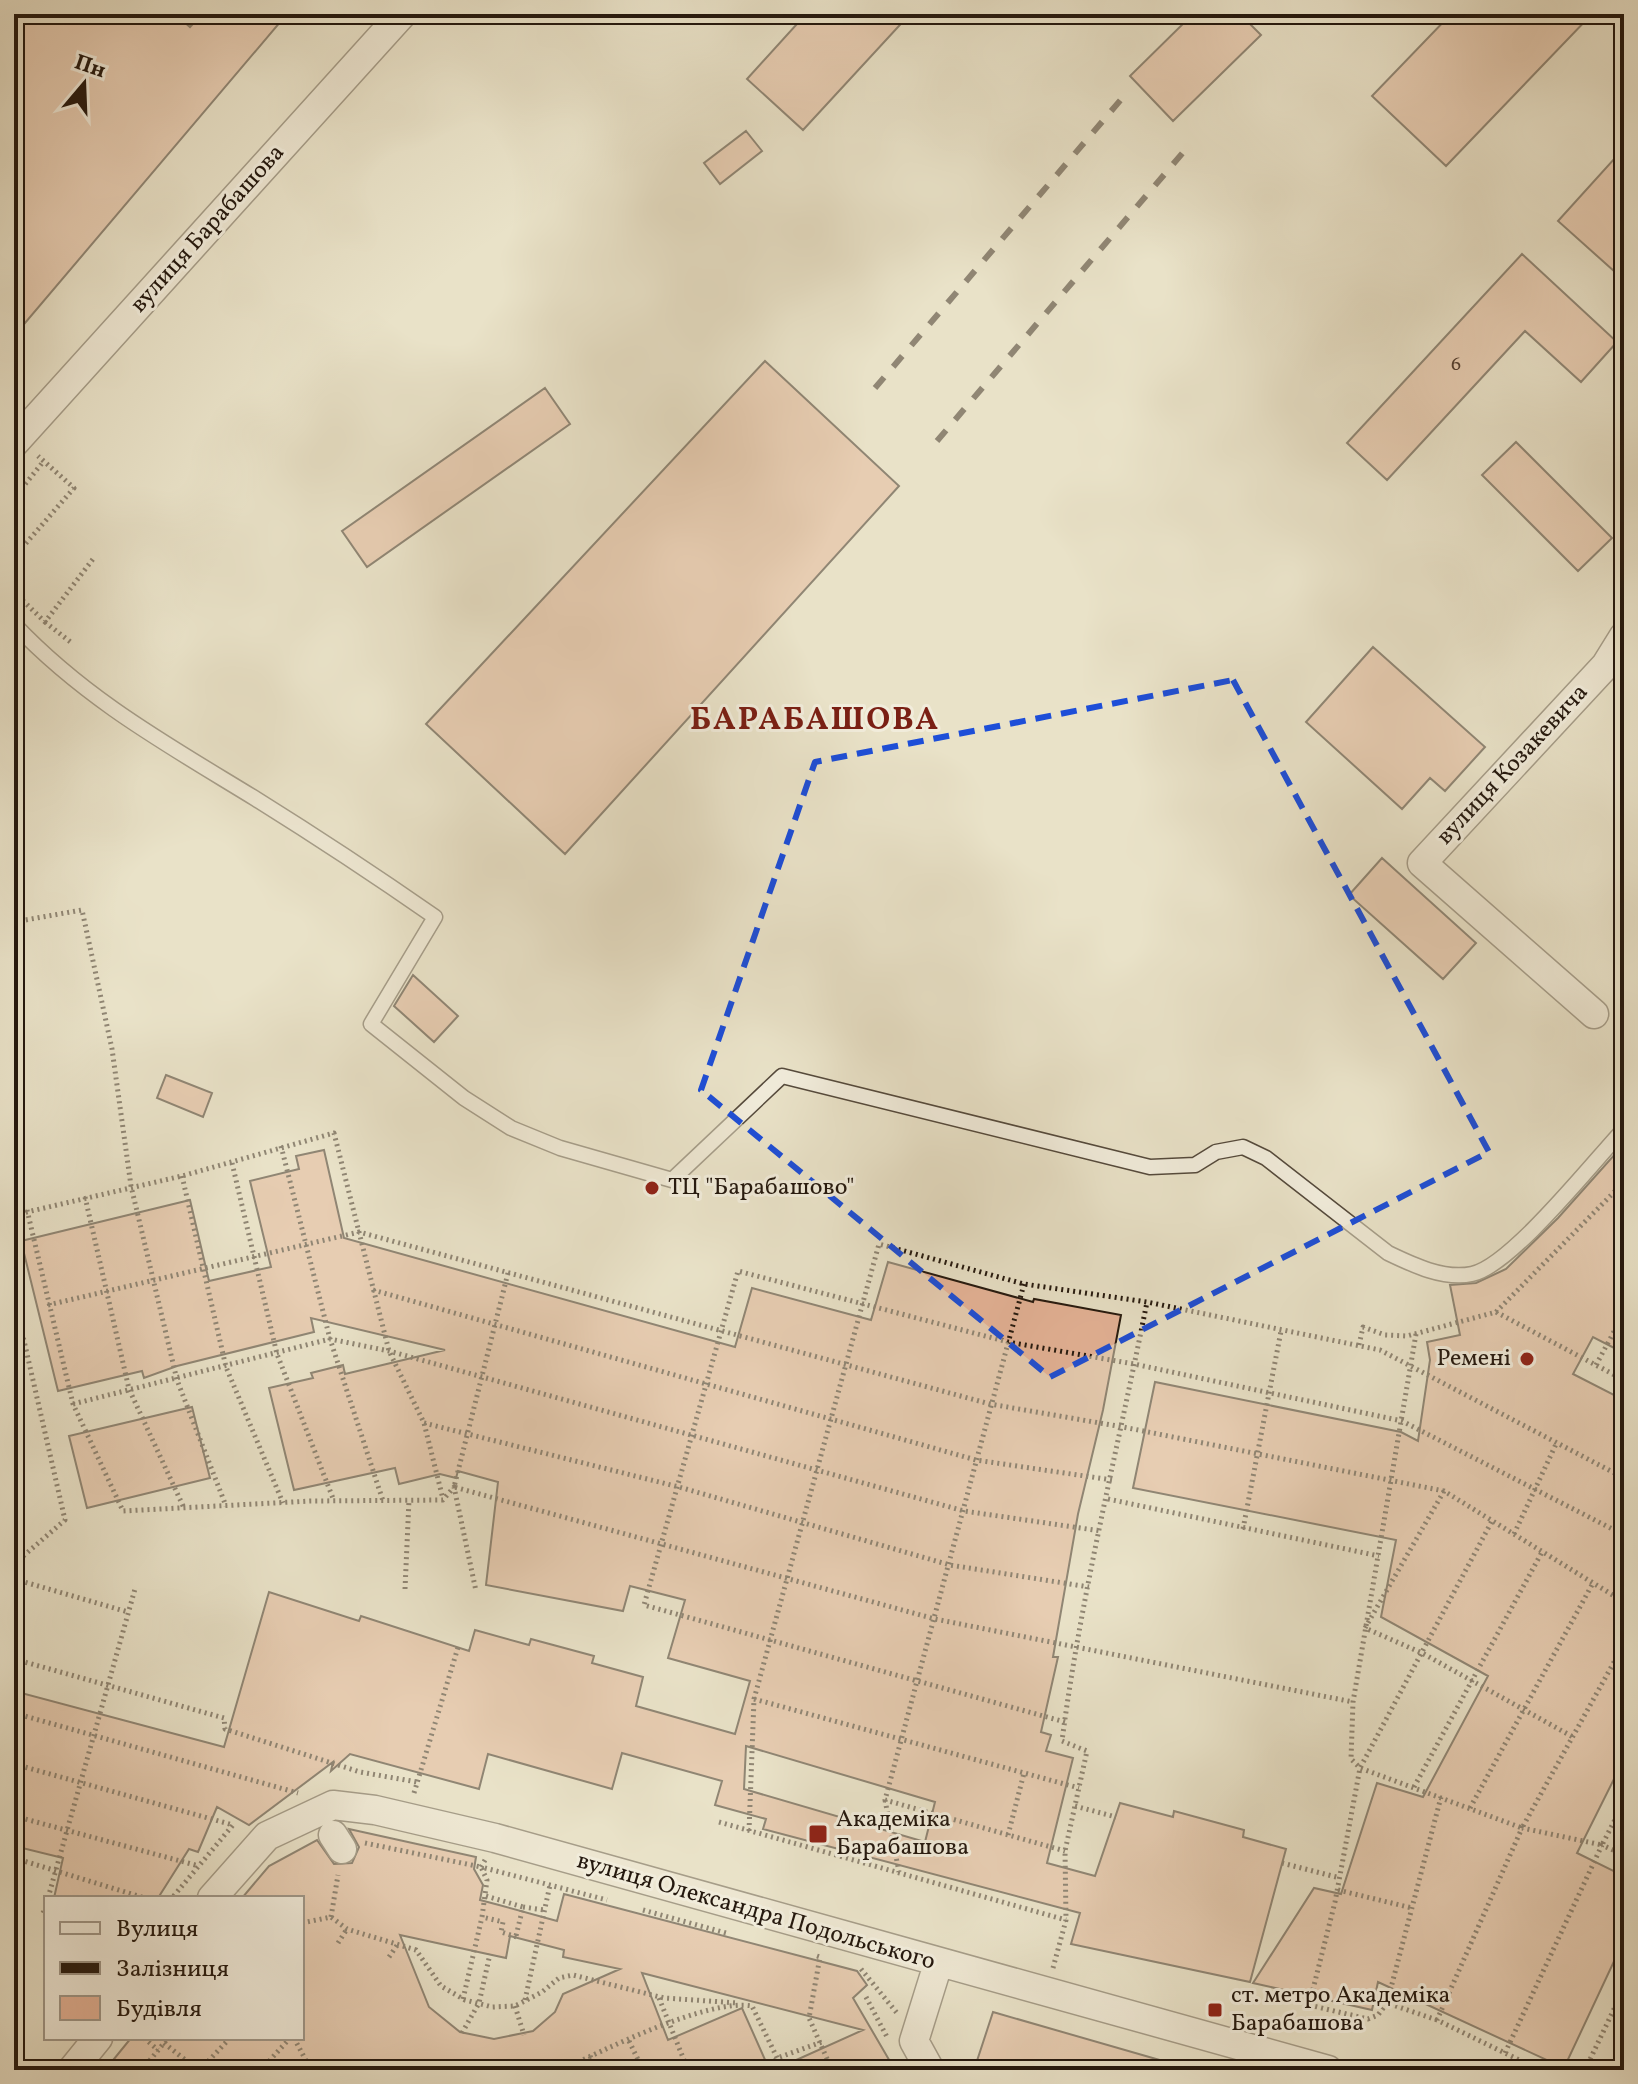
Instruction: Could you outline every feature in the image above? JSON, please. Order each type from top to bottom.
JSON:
[{"type":"street","name":"вулиця Барабашова","points":[[23,448],[402,14]]},
{"type":"street","name":"вулиця Козакевича","points":[[1594,1014],[1422,863],[1606,665],[1624,636]]},
{"type":"street","name":"вулиця Олександра Подольського","points":[[214,1896],[267,1836],[333,1805],[406,1817],[560,1857],[1328,2070]]},
{"type":"street","points":[[930,2070],[903,2044],[938,1964]]},
{"type":"street","points":[[72,2070],[96,2040]]},
{"type":"lane","points":[[14,624],[56,668],[125,719],[347,855],[435,917],[371,1024],[485,1113],[560,1148],[672,1180],[782,1076],[1126,1164],[1150,1167],[1195,1165],[1216,1152],[1243,1147],[1266,1158],[1388,1253],[1409,1263],[1453,1274],[1472,1274],[1500,1261],[1624,1129]]},
{"type":"path","points":[[14,557],[74,488],[23,448]]},
{"type":"path","points":[[14,498],[43,462]]},
{"type":"path","points":[[45,622],[93,559]]},
{"type":"path","points":[[14,592],[73,644]]},
{"type":"path","points":[[14,922],[82,910],[112,1049],[131,1186],[177,1380],[226,1506]]},
{"type":"path","points":[[14,1215],[182,1176],[334,1133],[389,1351],[424,1423],[443,1500]]},
{"type":"path","points":[[281,1146],[330,1339],[383,1501]]},
{"type":"path","points":[[232,1163],[277,1354],[334,1501]]},
{"type":"path","points":[[182,1176],[226,1367],[283,1503]]},
{"type":"path","points":[[1359,1345],[1363,1327],[1385,1335],[1416,1334],[1496,1312],[1624,1182]]},
{"type":"path","points":[[85,1197],[109,1290],[129,1389],[184,1508]]},
{"type":"path","points":[[27,1210],[73,1404],[123,1511],[334,1501],[443,1500],[454,1487]]},
{"type":"path","points":[[48,1305],[359,1232],[990,1404],[1123,1427],[1444,1491],[1624,1602]]},
{"type":"path","points":[[749,1831],[754,1699],[879,1244],[1024,1284],[1147,1302],[1359,1345],[1395,1356],[1411,1368],[1624,1478]]},
{"type":"path","points":[[1065,1722],[644,1605],[738,1271],[1008,1342],[1134,1364],[1402,1421],[1624,1535]]},
{"type":"path","points":[[476,1591],[454,1487],[508,1273]]},
{"type":"path","points":[[899,1872],[885,1800],[1024,1284]]},
{"type":"path","points":[[373,1290],[494,1327],[976,1460],[1112,1480]]},
{"type":"path","points":[[14,1297],[65,1520],[14,1564]]},
{"type":"path","points":[[1045,1993],[1066,1920],[1065,1851],[1087,1751],[1062,1741],[1076,1645],[1147,1302]]},
{"type":"path","points":[[1496,1312],[1624,1380]]},
{"type":"path","points":[[1596,1365],[1624,1313]]},
{"type":"path","points":[[1243,1529],[1281,1331]]},
{"type":"path","points":[[1416,1334],[1353,1702],[1350,1751],[1360,1768],[1522,1828],[1602,1845],[1624,1855]]},
{"type":"path","points":[[73,1404],[330,1339],[389,1351],[480,1379],[964,1511],[1101,1531]]},
{"type":"path","points":[[424,1423],[679,1487],[950,1565],[1089,1587]]},
{"type":"path","points":[[1514,1534],[1557,1442]]},
{"type":"path","points":[[454,1487],[935,1619],[1353,1702]]},
{"type":"path","points":[[1365,1628],[1444,1491]]},
{"type":"path","points":[[1108,1499],[1379,1556]]},
{"type":"path","points":[[405,1589],[409,1500]]},
{"type":"path","points":[[1441,1797],[1387,2003],[1378,2015],[1368,2019],[1309,2005],[1338,1890],[1360,1768],[1492,1521]]},
{"type":"path","points":[[1414,1787],[1542,1552]]},
{"type":"path","points":[[14,1579],[128,1612]]},
{"type":"path","points":[[1470,1808],[1593,1583]]},
{"type":"path","points":[[49,1896],[135,1589]]},
{"type":"path","points":[[1365,1628],[1422,1653],[1573,1737]]},
{"type":"path","points":[[406,1817],[459,1644]]},
{"type":"path","points":[[1437,2020],[1522,1828],[1624,1644]]},
{"type":"path","points":[[14,1659],[224,1718],[225,1729],[360,1772],[417,1782]]},
{"type":"path","points":[[754,1699],[1079,1788]]},
{"type":"path","points":[[14,1713],[306,1795]]},
{"type":"path","points":[[14,1764],[233,1825],[174,1896]]},
{"type":"path","points":[[347,1778],[360,1772]]},
{"type":"path","points":[[1008,1835],[1024,1773]]},
{"type":"path","points":[[885,1800],[1065,1851]]},
{"type":"path","points":[[1505,2053],[1624,1802]]},
{"type":"path","points":[[1075,1806],[1116,1817]]},
{"type":"path","points":[[14,1816],[68,1828],[199,1866]]},
{"type":"path","points":[[719,1822],[1066,1920]]},
{"type":"path","points":[[331,1917],[338,1842],[364,1843],[481,1867],[616,1902]]},
{"type":"path","points":[[525,2001],[544,1910],[560,1857]]},
{"type":"path","points":[[14,1858],[139,1896]]},
{"type":"path","points":[[1282,1863],[1340,1878]]},
{"type":"path","points":[[463,1999],[486,1896],[487,1880],[481,1867]]},
{"type":"path","points":[[1338,1890],[1412,1908]]},
{"type":"path","points":[[486,1896],[544,1910]]},
{"type":"path","points":[[629,1905],[730,1934]]},
{"type":"path","points":[[482,1917],[503,1922],[501,1932],[518,1937],[523,1907]]},
{"type":"path","points":[[304,1923],[331,1917],[347,1929],[416,1950],[441,1986],[463,1999],[479,2003],[515,2006],[559,1978],[573,1975],[659,1997],[752,2006],[783,2070]]},
{"type":"path","points":[[338,1943],[347,1929]]},
{"type":"path","points":[[389,1957],[398,1944]]},
{"type":"path","points":[[805,1953],[835,1961]]},
{"type":"path","points":[[462,2033],[479,2003],[490,1954]]},
{"type":"path","points":[[820,1957],[809,2018],[832,2070]]},
{"type":"path","points":[[850,1965],[865,1970],[903,2044]]},
{"type":"path","points":[[1585,2070],[1624,1988]]},
{"type":"path","points":[[659,1997],[688,2070]]},
{"type":"path","points":[[866,1997],[903,2044]]},
{"type":"path","points":[[562,2070],[668,2024],[738,2003]]},
{"type":"path","points":[[1387,2003],[1437,2020],[1540,2070]]},
{"type":"path","points":[[515,2006],[524,2035]]},
{"type":"path","points":[[146,2040],[158,2050]]},
{"type":"path","points":[[142,2070],[166,2041],[199,2070],[228,2040]]},
{"type":"path","points":[[261,2070],[290,2040]]},
{"type":"path","points":[[293,2040],[311,2070],[318,2061]]},
{"type":"path","points":[[629,2041],[643,2070]]},
{"type":"path","points":[[768,2070],[777,2058],[822,2042]]},
{"type":"path","points":[[590,2056],[597,2070]]},
{"type":"highlighted area","points":[[1233,680],[1489,1152],[1050,1377],[701,1090],[815,762]]},
{"type":"building","points":[[14,14],[175,14],[190,27],[202,14],[287,14],[14,336]]},
{"type":"building","points":[[806,14],[910,14],[803,130],[747,79]]},
{"type":"building","points":[[1193,14],[1240,14],[1261,35],[1173,121],[1130,76]]},
{"type":"building","points":[[1451,14],[1592,14],[1446,166],[1372,96]]},
{"type":"building","points":[[746,131],[762,151],[720,184],[704,163]]},
{"type":"building","points":[[1624,148],[1624,280],[1558,221]]},
{"type":"building","points":[[1522,254],[1617,342],[1581,382],[1525,331],[1387,480],[1347,443]]},
{"type":"building","points":[[765,361],[899,486],[565,854],[426,724]]},
{"type":"building","points":[[545,388],[570,424],[367,567],[342,531]]},
{"type":"building","points":[[1516,442],[1612,538],[1578,571],[1482,475]]},
{"type":"building","points":[[1373,647],[1485,747],[1445,791],[1430,778],[1402,809],[1306,722]]},
{"type":"building","points":[[1382,858],[1476,943],[1443,979],[1349,895]]},
{"type":"building","points":[[413,975],[458,1016],[434,1042],[394,1006]]},
{"type":"building","points":[[166,1075],[212,1093],[203,1117],[157,1098]]},
{"type":"building","points":[[1624,1144],[1624,1353],[1593,1337],[1573,1374],[1624,1400],[1624,1759],[1577,1853],[1624,1876],[1624,1940],[1564,2068],[1378,1982],[1372,2010],[1253,1983],[1314,1888],[1341,1894],[1377,1783],[1423,1797],[1488,1676],[1381,1617],[1396,1540],[1133,1488],[1155,1382],[1401,1432],[1418,1441],[1430,1360],[1427,1342],[1460,1335],[1450,1285],[1476,1283],[1506,1269],[1558,1218]]},
{"type":"building","points":[[324,1150],[344,1238],[735,1347],[752,1288],[871,1320],[888,1262],[1033,1302],[1034,1299],[1121,1315],[1103,1410],[1078,1514],[1053,1657],[1058,1657],[1041,1732],[1051,1735],[1046,1751],[1073,1758],[1047,1863],[1095,1876],[1120,1803],[1173,1817],[1174,1811],[1244,1830],[1243,1837],[1286,1849],[1250,1982],[1071,1944],[1080,1913],[763,1829],[766,1819],[715,1805],[722,1781],[622,1753],[612,1789],[488,1754],[479,1789],[350,1754],[331,1771],[333,1762],[249,1825],[217,1807],[198,1852],[189,1849],[159,1896],[54,1896],[63,1858],[14,1846],[14,1691],[224,1747],[269,1592],[359,1621],[361,1616],[469,1651],[475,1630],[529,1645],[531,1639],[594,1656],[592,1663],[643,1677],[636,1706],[735,1734],[750,1681],[668,1658],[685,1600],[630,1586],[623,1611],[486,1585],[498,1482],[458,1471],[456,1478],[440,1474],[399,1484],[395,1468],[294,1490],[269,1388],[313,1378],[311,1373],[343,1365],[345,1374],[445,1350],[311,1318],[314,1332],[177,1366],[144,1378],[142,1371],[58,1391],[21,1241],[190,1200],[209,1281],[271,1267],[250,1181],[299,1169],[296,1156]],"holes":[[[746,1746],[935,1802],[925,1842],[744,1789]]]},
{"type":"building","points":[[192,1407],[210,1478],[87,1508],[69,1436]]},
{"type":"building","points":[[349,1829],[476,1857],[474,1869],[483,1885],[480,1900],[557,1921],[564,1894],[857,1971],[867,1985],[853,1998],[895,2070],[774,2070],[863,2030],[642,1973],[668,2040],[742,2008],[766,2062],[746,2070],[105,2070],[129,2040],[304,2040],[304,1896],[244,1896],[269,1866],[317,1840],[334,1864],[352,1863],[359,1847]],"holes":[[[400,1935],[506,1958],[510,1936],[564,1950],[563,1957],[620,1969],[563,1994],[555,2012],[533,2031],[494,2039],[460,2032],[429,2007]]]},
{"type":"building","points":[[993,2012],[1177,2065],[1176,2070],[974,2070]]},
{"type":"railway","points":[[875,388],[1124,96]]},
{"type":"railway","points":[[937,441],[1186,149]]},
{"type":"place","name":"ТЦ \"Барабашово\"","points":[[652,1188]]},
{"type":"place","name":"Ремені","points":[[1527,1359]]},
{"type":"place","name":"Академіка Барабашова","points":[[818,1834]]},
{"type":"place","name":"ст. метро Академіка Барабашова","points":[[1215,2010]]},
{"type":"district","name":"БАРАБАШОВА","points":[[815,721]]}]
